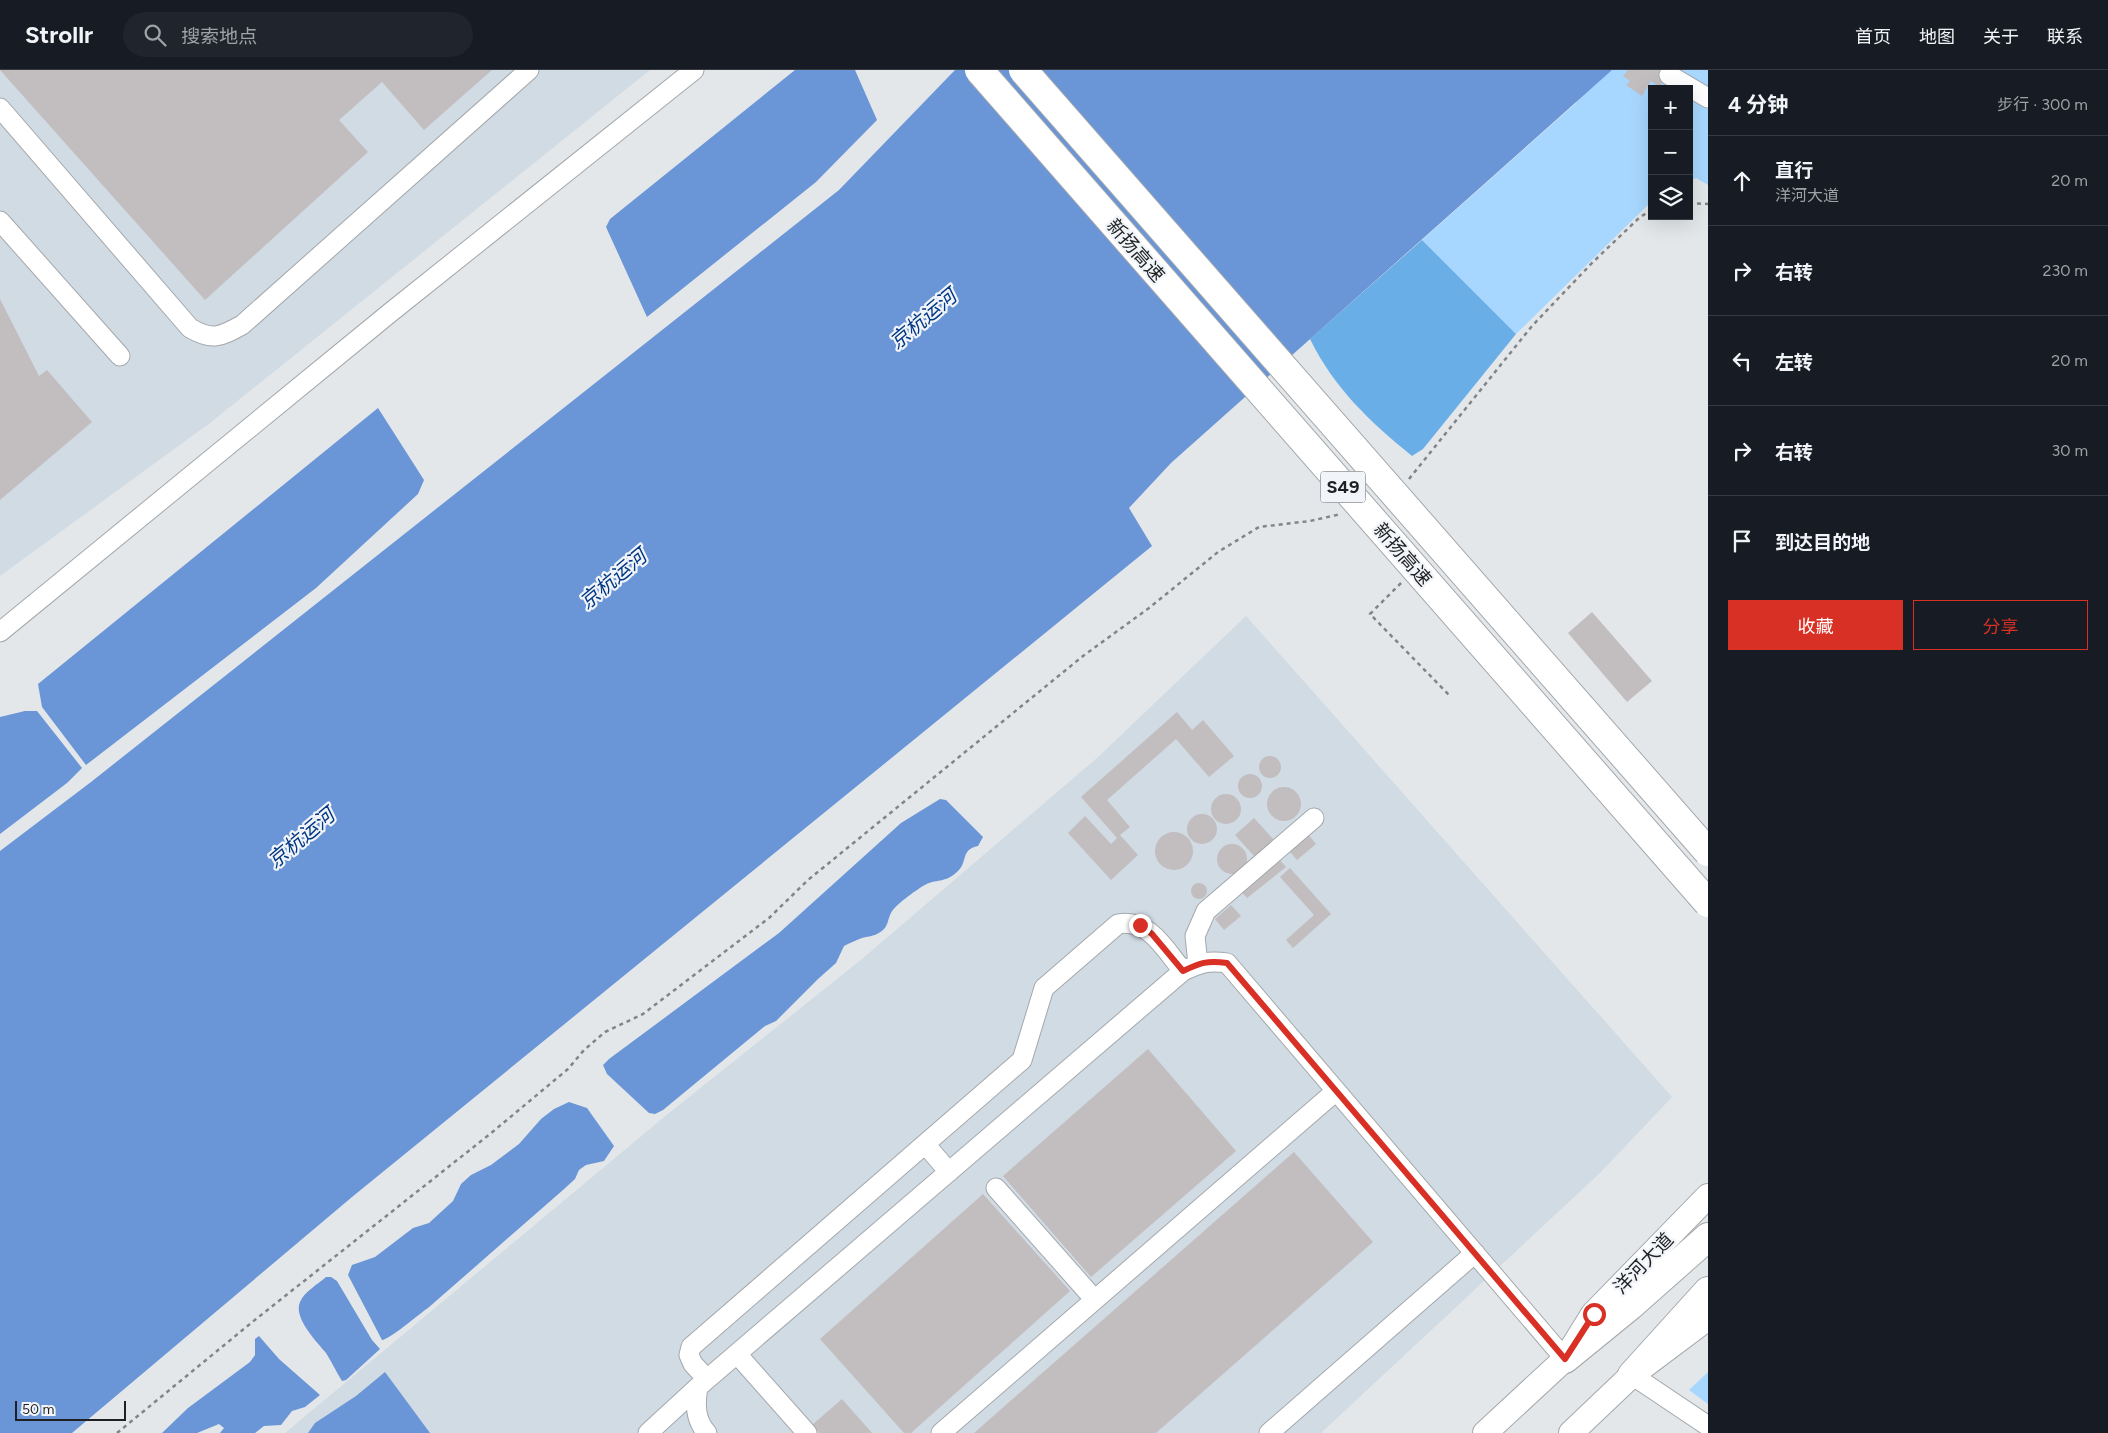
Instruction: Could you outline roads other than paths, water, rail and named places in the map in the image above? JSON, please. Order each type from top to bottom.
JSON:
[{"type":"highway","name":"新扬高速","points":[[979,70],[1708,903]]},
{"type":"highway","name":"新扬高速","points":[[1023,70],[1708,852]]},
{"type":"highway","name":"洋河大道","points":[[1565,1359],[1630,1306],[1708,1237]]},
{"type":"highway","points":[[1632,1375],[1708,1291]]},
{"type":"main road","name":"洋河大道","points":[[1485,1433],[1565,1359],[1594,1314],[1708,1196]]},
{"type":"main road","points":[[1572,1433],[1632,1375],[1708,1318]]},
{"type":"street","points":[[0,108],[190,328],[206,337],[226,334],[242,325],[529,70]]},
{"type":"street","points":[[0,632],[391,312],[694,70]]},
{"type":"street","points":[[1669,75],[1708,98]]},
{"type":"street","points":[[0,221],[120,356]]},
{"type":"street","points":[[1191,967],[1195,936],[1206,911],[1314,818]]},
{"type":"street","points":[[703,1383],[689,1355],[691,1347],[1022,1060],[1044,988],[1118,924],[1129,922],[1140,925],[1191,967]]},
{"type":"street","points":[[648,1433],[703,1383],[1191,967],[1211,960],[1227,963],[1565,1359]]},
{"type":"street","points":[[941,1433],[1336,1091]]},
{"type":"street","points":[[925,1144],[949,1172]]},
{"type":"street","points":[[996,1188],[1095,1300]]},
{"type":"street","points":[[1269,1433],[1474,1253]]},
{"type":"street","points":[[737,1354],[807,1433]]},
{"type":"street","points":[[1632,1375],[1708,1426]]},
{"type":"street","points":[[703,1383],[694,1405],[702,1428],[707,1433]]},
{"type":"water","points":[[795,70],[855,70],[877,120],[816,182],[647,317],[606,227],[610,219]]},
{"type":"water","name":"京杭运河","points":[[955,70],[1612,70],[1171,463],[1129,508],[1152,546],[352,1197],[72,1433],[0,1433],[0,851],[91,782],[839,190]]},
{"type":"water","points":[[378,408],[424,480],[418,494],[316,588],[86,765],[42,707],[38,684]]},
{"type":"water","points":[[25,711],[37,711],[82,768],[67,783],[0,834],[0,717]]},
{"type":"water","points":[[940,799],[946,800],[983,837],[978,846],[966,853],[963,864],[958,871],[949,878],[919,888],[906,898],[893,910],[885,928],[880,932],[844,946],[836,963],[776,1021],[765,1026],[663,1110],[655,1114],[649,1113],[607,1074],[603,1065],[609,1059],[779,933],[901,823]]},
{"type":"water","points":[[569,1102],[587,1108],[614,1146],[604,1161],[586,1165],[579,1170],[575,1179],[563,1190],[428,1308],[382,1340],[348,1275],[352,1265],[375,1257],[413,1228],[429,1223],[453,1201],[461,1184],[471,1175],[491,1165],[519,1144],[541,1119],[554,1109]]},
{"type":"water","points":[[326,1277],[331,1277],[337,1281],[372,1340],[380,1349],[346,1380],[342,1381],[326,1353],[307,1329],[300,1315],[300,1302],[312,1288]]},
{"type":"water","points":[[259,1336],[279,1359],[320,1395],[305,1407],[292,1411],[281,1425],[264,1426],[255,1433],[220,1433],[224,1428],[219,1424],[197,1433],[162,1433],[188,1408],[250,1362],[255,1355],[255,1339]]},
{"type":"water","points":[[385,1372],[430,1433],[308,1433],[315,1423],[356,1396]]}]
